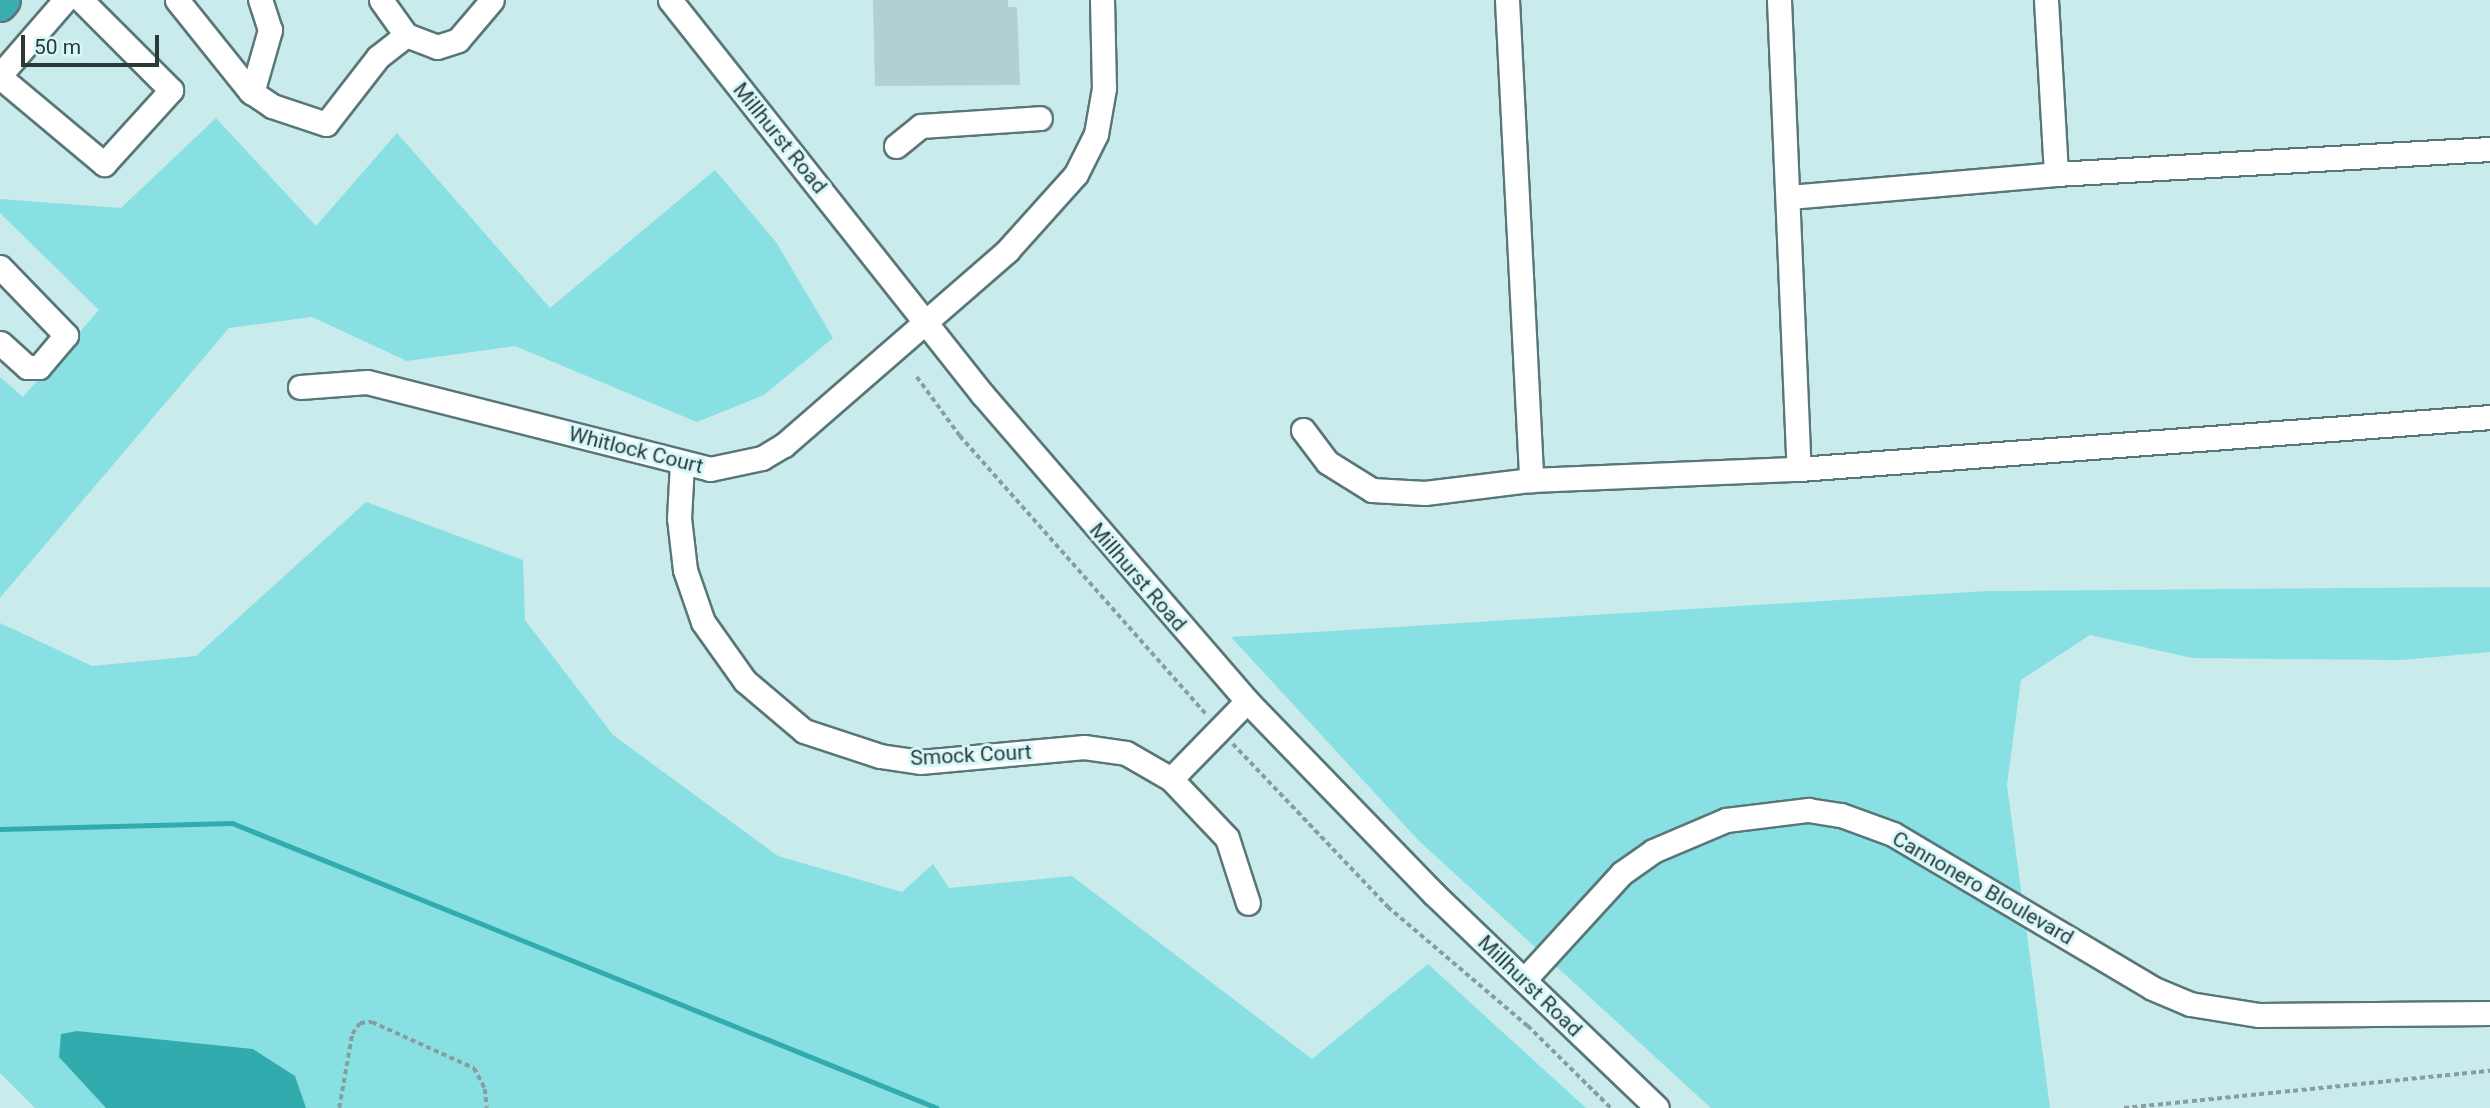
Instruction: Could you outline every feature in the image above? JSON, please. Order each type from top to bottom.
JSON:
[{"type":"highway","points":[[0,5],[4,0]]},
{"type":"street","points":[[65,0],[0,76],[104,164],[171,90],[81,0]]},
{"type":"street","points":[[177,0],[251,92],[327,124],[378,57],[406,36]]},
{"type":"street","points":[[251,92],[270,30],[260,0]]},
{"type":"street","points":[[381,0],[406,36],[437,47],[458,40],[492,0]]},
{"type":"street","name":"Millhurst Road","points":[[670,0],[1073,503],[1247,701],[1524,980],[1657,1108]]},
{"type":"street","name":"Whitlock Court","points":[[300,387],[367,382],[682,463],[732,469],[784,445],[1007,251],[1076,174],[1096,134],[1104,88],[1102,0]]},
{"type":"street","points":[[1507,0],[1531,480]]},
{"type":"street","points":[[1779,0],[1799,469]]},
{"type":"street","points":[[2046,0],[2056,174]]},
{"type":"street","points":[[895,146],[921,126],[1040,118]]},
{"type":"street","points":[[1789,197],[2056,174],[2490,149]]},
{"type":"street","points":[[0,267],[66,335],[39,367],[27,367],[0,343]]},
{"type":"street","points":[[1303,430],[1327,462],[1372,490],[1424,493],[1531,480],[1799,469],[2490,417]]},
{"type":"street","name":"Smock Court","points":[[682,463],[680,531],[685,570],[703,622],[745,681],[804,731],[880,756],[920,762],[1084,747],[1126,753],[1171,779],[1227,838],[1248,903]]},
{"type":"street","points":[[1171,779],[1247,701]]},
{"type":"street","name":"Cannonero Bloulevard","points":[[1524,980],[1622,873],[1653,851],[1726,820],[1808,810],[1841,814],[1893,834],[2152,988],[2190,1004],[2259,1015],[2490,1013]]},
{"type":"path","points":[[917,377],[960,436],[1220,729],[1388,907],[1528,1026],[1611,1108]]},
{"type":"path","points":[[338,1108],[352,1034],[360,1023],[372,1022],[474,1068],[485,1089],[486,1108]]},
{"type":"path","points":[[2124,1108],[2490,1071]]},
{"type":"shaded area","points":[[216,118],[316,226],[397,133],[550,308],[715,170],[776,242],[833,338],[764,395],[697,422],[515,346],[407,361],[312,317],[229,328],[0,598],[0,377],[23,397],[99,310],[0,213],[0,199],[121,208]]},
{"type":"shaded area","points":[[366,502],[523,560],[525,620],[613,735],[778,856],[902,892],[933,864],[949,888],[1072,876],[1312,1059],[1428,964],[1586,1108],[35,1108],[0,1073],[0,623],[92,666],[196,656]]},
{"type":"shaded area","points":[[2490,587],[2490,652],[2402,660],[2192,658],[2090,635],[2021,680],[2007,785],[2050,1108],[1711,1108],[1419,841],[1231,637],[1987,591]]},
{"type":"shaded area","points":[[77,1031],[253,1049],[295,1076],[306,1108],[106,1108],[59,1057],[61,1034]]},
{"type":"building","points":[[873,0],[1008,0],[1008,7],[1017,7],[1020,85],[875,86]]},
{"type":"waterway","points":[[0,829],[232,823],[937,1108]]}]
